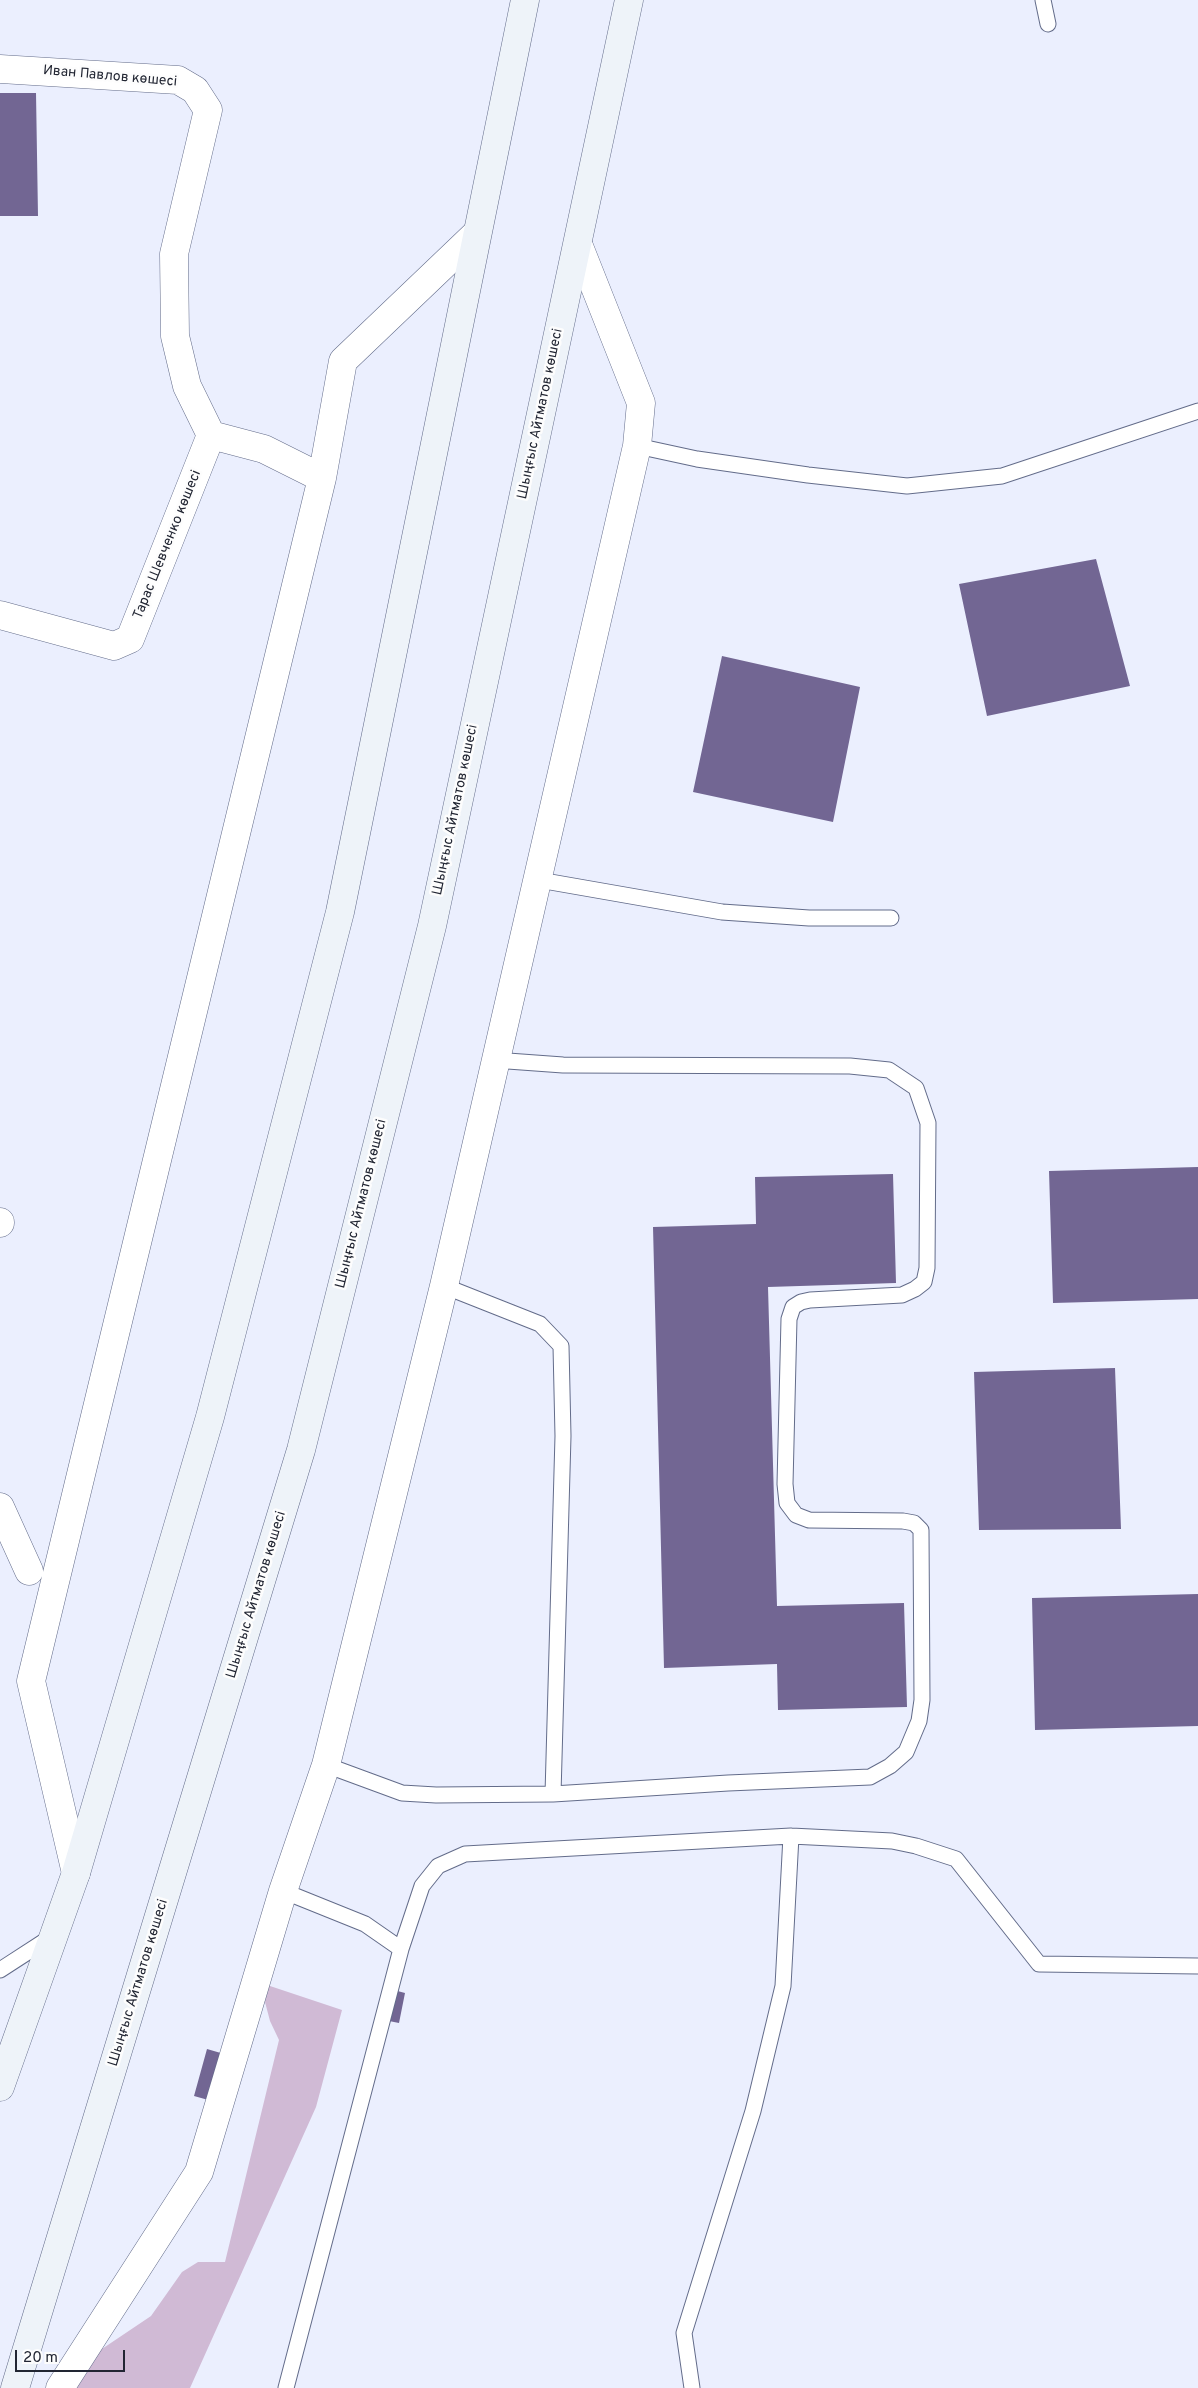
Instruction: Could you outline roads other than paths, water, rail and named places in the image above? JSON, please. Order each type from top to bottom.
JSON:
[{"type":"main road","points":[[0,2087],[76,1872],[210,1416],[340,912],[525,0]]},
{"type":"main road","name":"Шыңғыс Айтматов көшесі","points":[[16,2388],[301,1450],[432,926],[629,0]]},
{"type":"street","name":"Иван Павлов көшесі","points":[[0,69],[178,80],[195,90],[208,110],[174,254],[175,336],[187,386],[212,435]]},
{"type":"street","points":[[76,1872],[31,1681],[322,478],[343,361],[478,233]]},
{"type":"street","points":[[60,2388],[199,2172],[283,1891],[326,1765],[444,1286],[494,1060],[539,880],[637,446],[641,403],[578,244]]},
{"type":"street","points":[[212,435],[264,449],[322,478]]},
{"type":"street","name":"Тарас Шевченко көшесі","points":[[0,615],[114,646],[130,639],[212,435]]},
{"type":"street","points":[[2,1522],[29,1571]]},
{"type":"lane","points":[[1043,0],[1048,24]]},
{"type":"lane","points":[[637,446],[697,459],[808,475],[908,486],[1002,476],[1198,412]]},
{"type":"lane","points":[[539,880],[722,912],[809,918],[891,918]]},
{"type":"lane","points":[[326,1765],[402,1793],[436,1795],[553,1794],[718,1783],[870,1777],[890,1766],[906,1752],[919,1721],[922,1700],[921,1530],[914,1523],[903,1521],[809,1520],[796,1515],[787,1503],[785,1484],[789,1319],[794,1307],[801,1302],[902,1295],[924,1282],[927,1268],[928,1123],[916,1088],[889,1070],[850,1066],[563,1065],[494,1060]]},
{"type":"lane","points":[[444,1286],[540,1324],[561,1346],[562,1436],[553,1794]]},
{"type":"lane","points":[[692,2388],[684,2333],[754,2111],[784,1986],[791,1836]]},
{"type":"lane","points":[[286,2388],[401,1949],[422,1886],[438,1866],[465,1854],[791,1836],[892,1841],[916,1846],[956,1859],[1040,1964],[1198,1966]]},
{"type":"lane","points":[[283,1891],[365,1924],[401,1949]]},
{"type":"lane","points":[[0,1970],[55,1934]]}]
